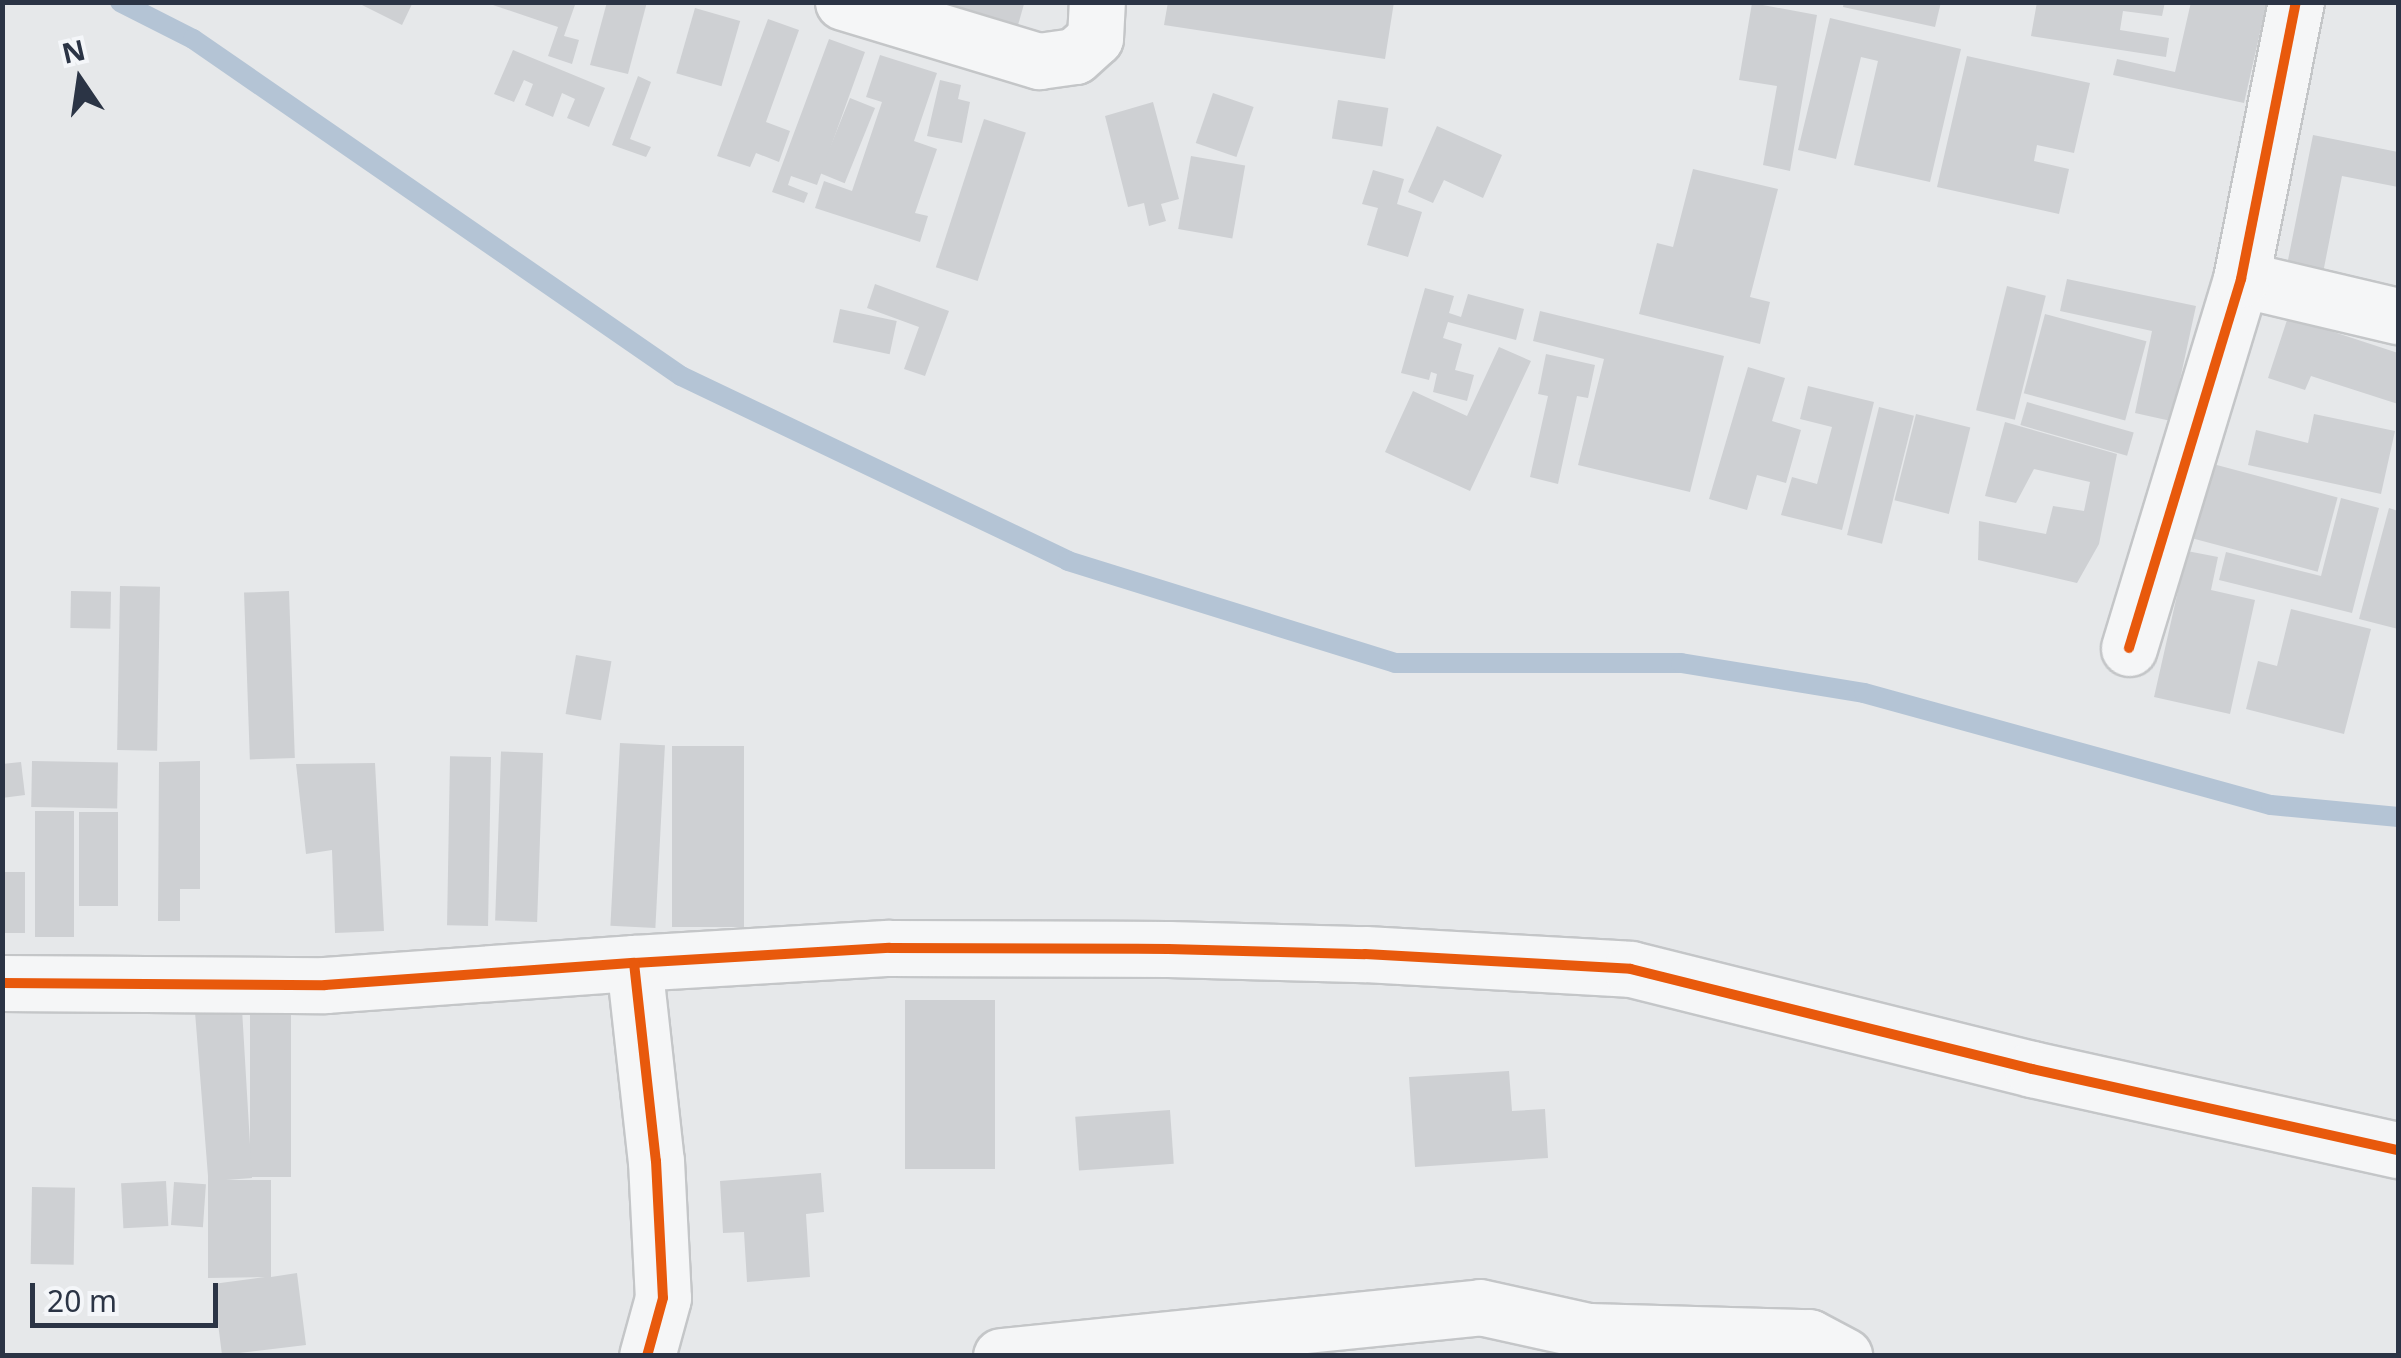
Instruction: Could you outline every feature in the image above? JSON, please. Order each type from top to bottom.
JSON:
[{"type":"street","points":[[843,2],[1039,61],[1075,56],[1095,38],[1097,2]]},
{"type":"street","points":[[2129,648],[2241,279],[2296,2]]},
{"type":"street","points":[[2241,279],[2398,316]]},
{"type":"street","points":[[2,983],[324,985],[890,948],[1365,954],[1632,969],[2032,1069],[2398,1150]]},
{"type":"street","points":[[634,962],[656,1161],[663,1298],[647,1356]]},
{"type":"street","points":[[1001,1356],[1480,1308],[1599,1344],[1809,1337],[1844,1356]]},
{"type":"building","points":[[356,2],[413,2],[402,25]]},
{"type":"building","points":[[484,2],[576,2],[564,36],[579,40],[572,64],[548,56],[558,27]]},
{"type":"building","points":[[607,2],[647,2],[628,74],[590,65]]},
{"type":"building","points":[[878,2],[1019,2],[1024,4],[1013,43]]},
{"type":"building","points":[[1168,2],[1394,2],[1385,59],[1164,25]]},
{"type":"building","points":[[1844,2],[1941,2],[1935,27],[1843,7]]},
{"type":"building","points":[[2037,2],[2165,2],[2162,16],[2123,11],[2120,30],[2169,38],[2166,57],[2031,36]]},
{"type":"building","points":[[2191,2],[2267,2],[2244,103],[2113,75],[2117,59],[2175,72]]},
{"type":"building","points":[[1752,3],[1817,15],[1790,171],[1763,165],[1777,86],[1739,80]]},
{"type":"building","points":[[695,8],[740,21],[721,86],[676,73]]},
{"type":"building","points":[[1830,18],[1961,49],[1930,182],[1854,165],[1878,61],[1861,57],[1836,159],[1798,150]]},
{"type":"building","points":[[768,19],[799,30],[766,122],[790,131],[779,162],[756,153],[750,167],[717,156]]},
{"type":"building","points":[[829,39],[865,52],[817,185],[791,176],[788,185],[808,193],[804,203],[772,192]]},
{"type":"building","points":[[513,50],[605,88],[589,127],[567,118],[575,99],[562,93],[553,117],[525,105],[533,84],[524,80],[514,102],[494,94]]},
{"type":"building","points":[[880,55],[937,73],[914,141],[937,149],[915,213],[928,216],[920,242],[815,208],[824,181],[852,191],[882,102],[866,97]]},
{"type":"building","points":[[1967,56],[2090,83],[2074,153],[2037,145],[2034,161],[2069,169],[2059,214],[1937,187]]},
{"type":"building","points":[[638,76],[651,82],[630,139],[651,147],[646,157],[612,145]]},
{"type":"building","points":[[940,80],[961,85],[958,99],[970,102],[962,143],[927,136]]},
{"type":"building","points":[[1213,93],[1254,107],[1236,157],[1196,143]]},
{"type":"building","points":[[850,98],[875,108],[845,183],[820,173]]},
{"type":"building","points":[[1338,100],[1388,108],[1382,146],[1332,139]]},
{"type":"building","points":[[1153,102],[1179,199],[1161,204],[1166,221],[1149,226],[1144,203],[1128,207],[1105,116]]},
{"type":"building","points":[[984,119],[1026,133],[978,281],[936,267]]},
{"type":"building","points":[[1437,126],[1502,155],[1483,198],[1444,180],[1433,203],[1408,192]]},
{"type":"building","points":[[2313,135],[2398,152],[2398,187],[2342,176],[2323,273],[2287,265]]},
{"type":"building","points":[[1191,156],[1245,166],[1232,238],[1178,229]]},
{"type":"building","points":[[1693,169],[1778,189],[1750,297],[1770,302],[1760,344],[1639,314],[1657,243],[1673,247]]},
{"type":"building","points":[[1373,170],[1404,179],[1397,204],[1422,212],[1408,257],[1367,245],[1378,208],[1362,204]]},
{"type":"building","points":[[2067,279],[2196,306],[2171,421],[2135,413],[2152,331],[2060,311]]},
{"type":"building","points":[[875,284],[949,311],[925,376],[904,369],[919,327],[867,308]]},
{"type":"building","points":[[2007,286],[2046,296],[2015,420],[1976,410]]},
{"type":"building","points":[[1425,288],[1454,296],[1449,313],[1461,317],[1468,294],[1524,309],[1516,340],[1448,322],[1443,338],[1462,344],[1455,370],[1474,375],[1467,401],[1433,392],[1437,374],[1431,372],[1429,380],[1401,373]]},
{"type":"building","points":[[840,309],[897,321],[890,354],[833,342]]},
{"type":"building","points":[[1540,311],[1724,356],[1690,492],[1578,465],[1604,359],[1533,341]]},
{"type":"building","points":[[2045,314],[2146,341],[2125,420],[2024,393]]},
{"type":"building","points":[[2288,317],[2398,353],[2398,404],[2311,376],[2305,390],[2268,378]]},
{"type":"building","points":[[1499,347],[1531,361],[1470,491],[1385,452],[1413,391],[1467,416]]},
{"type":"building","points":[[1546,354],[1595,365],[1588,398],[1577,396],[1558,484],[1530,477],[1548,396],[1538,394]]},
{"type":"building","points":[[1748,367],[1785,378],[1772,421],[1801,430],[1786,483],[1757,475],[1747,510],[1709,499]]},
{"type":"building","points":[[1808,386],[1874,402],[1842,530],[1781,515],[1792,477],[1817,484],[1832,427],[1800,419]]},
{"type":"building","points":[[2027,402],[2134,433],[2127,456],[2020,425]]},
{"type":"building","points":[[1879,407],[1914,416],[1882,544],[1847,535]]},
{"type":"building","points":[[1916,414],[1970,428],[1949,514],[1894,500]]},
{"type":"building","points":[[2314,414],[2395,431],[2381,494],[2248,465],[2256,430],[2308,443]]},
{"type":"building","points":[[2005,422],[2117,454],[2099,544],[2077,583],[1978,560],[1979,521],[2046,534],[2053,506],[2084,511],[2090,482],[2034,469],[2016,503],[1985,496]]},
{"type":"building","points":[[2213,464],[2338,497],[2318,572],[2193,538]]},
{"type":"building","points":[[2341,498],[2379,508],[2352,613],[2219,580],[2226,552],[2321,576]]},
{"type":"building","points":[[2389,508],[2398,511],[2398,629],[2359,619]]},
{"type":"building","points":[[2187,551],[2218,557],[2211,590],[2255,600],[2230,714],[2154,697]]},
{"type":"building","points":[[120,586],[160,587],[157,751],[117,750]]},
{"type":"building","points":[[71,591],[111,592],[110,629],[70,628]]},
{"type":"building","points":[[289,591],[295,758],[250,759],[244,593]]},
{"type":"building","points":[[2291,609],[2371,629],[2344,734],[2246,709],[2258,661],[2277,666]]},
{"type":"building","points":[[576,655],[611,661],[601,720],[566,714]]},
{"type":"building","points":[[620,743],[665,745],[655,928],[610,926]]},
{"type":"building","points":[[672,746],[744,746],[744,927],[672,927]]},
{"type":"building","points":[[501,752],[543,753],[537,922],[495,920]]},
{"type":"building","points":[[450,756],[491,757],[488,926],[447,925]]},
{"type":"building","points":[[32,761],[118,763],[117,808],[31,807]]},
{"type":"building","points":[[200,761],[200,889],[180,889],[180,921],[158,921],[159,762]]},
{"type":"building","points":[[21,762],[25,795],[2,798],[2,764]]},
{"type":"building","points":[[375,763],[384,931],[335,933],[332,850],[306,854],[296,764]]},
{"type":"building","points":[[35,811],[74,811],[74,937],[35,937]]},
{"type":"building","points":[[79,812],[118,812],[118,906],[79,906]]},
{"type":"building","points":[[2,872],[25,872],[25,933],[2,933]]},
{"type":"building","points":[[905,1000],[995,1000],[995,1169],[905,1169]]},
{"type":"building","points":[[250,1007],[291,1007],[291,1177],[250,1177]]},
{"type":"building","points":[[242,1009],[252,1178],[226,1180],[271,1180],[271,1277],[297,1273],[306,1345],[222,1355],[213,1284],[265,1277],[208,1278],[208,1176],[195,1012]]},
{"type":"building","points":[[1509,1071],[1512,1111],[1545,1109],[1548,1158],[1415,1167],[1409,1077]]},
{"type":"building","points":[[1170,1110],[1174,1164],[1079,1170],[1075,1117]]},
{"type":"building","points":[[821,1173],[824,1212],[806,1214],[810,1277],[747,1282],[744,1232],[723,1233],[720,1181]]},
{"type":"building","points":[[166,1181],[168,1226],[123,1228],[121,1183]]},
{"type":"building","points":[[174,1182],[206,1184],[203,1227],[171,1225]]},
{"type":"building","points":[[32,1187],[75,1188],[74,1265],[31,1264]]},
{"type":"waterway","points":[[120,2],[193,39],[681,376],[1068,561],[1395,663],[1681,663],[1864,693],[2271,805],[2398,817]]},
{"type":"cycle path","points":[[2129,648],[2241,279],[2296,2]]},
{"type":"cycle path","points":[[634,963],[890,948],[1168,949],[1365,954],[1631,969],[2032,1069],[2398,1150]]},
{"type":"cycle path","points":[[2,983],[325,985],[634,963],[656,1161],[663,1298],[647,1356]]}]
